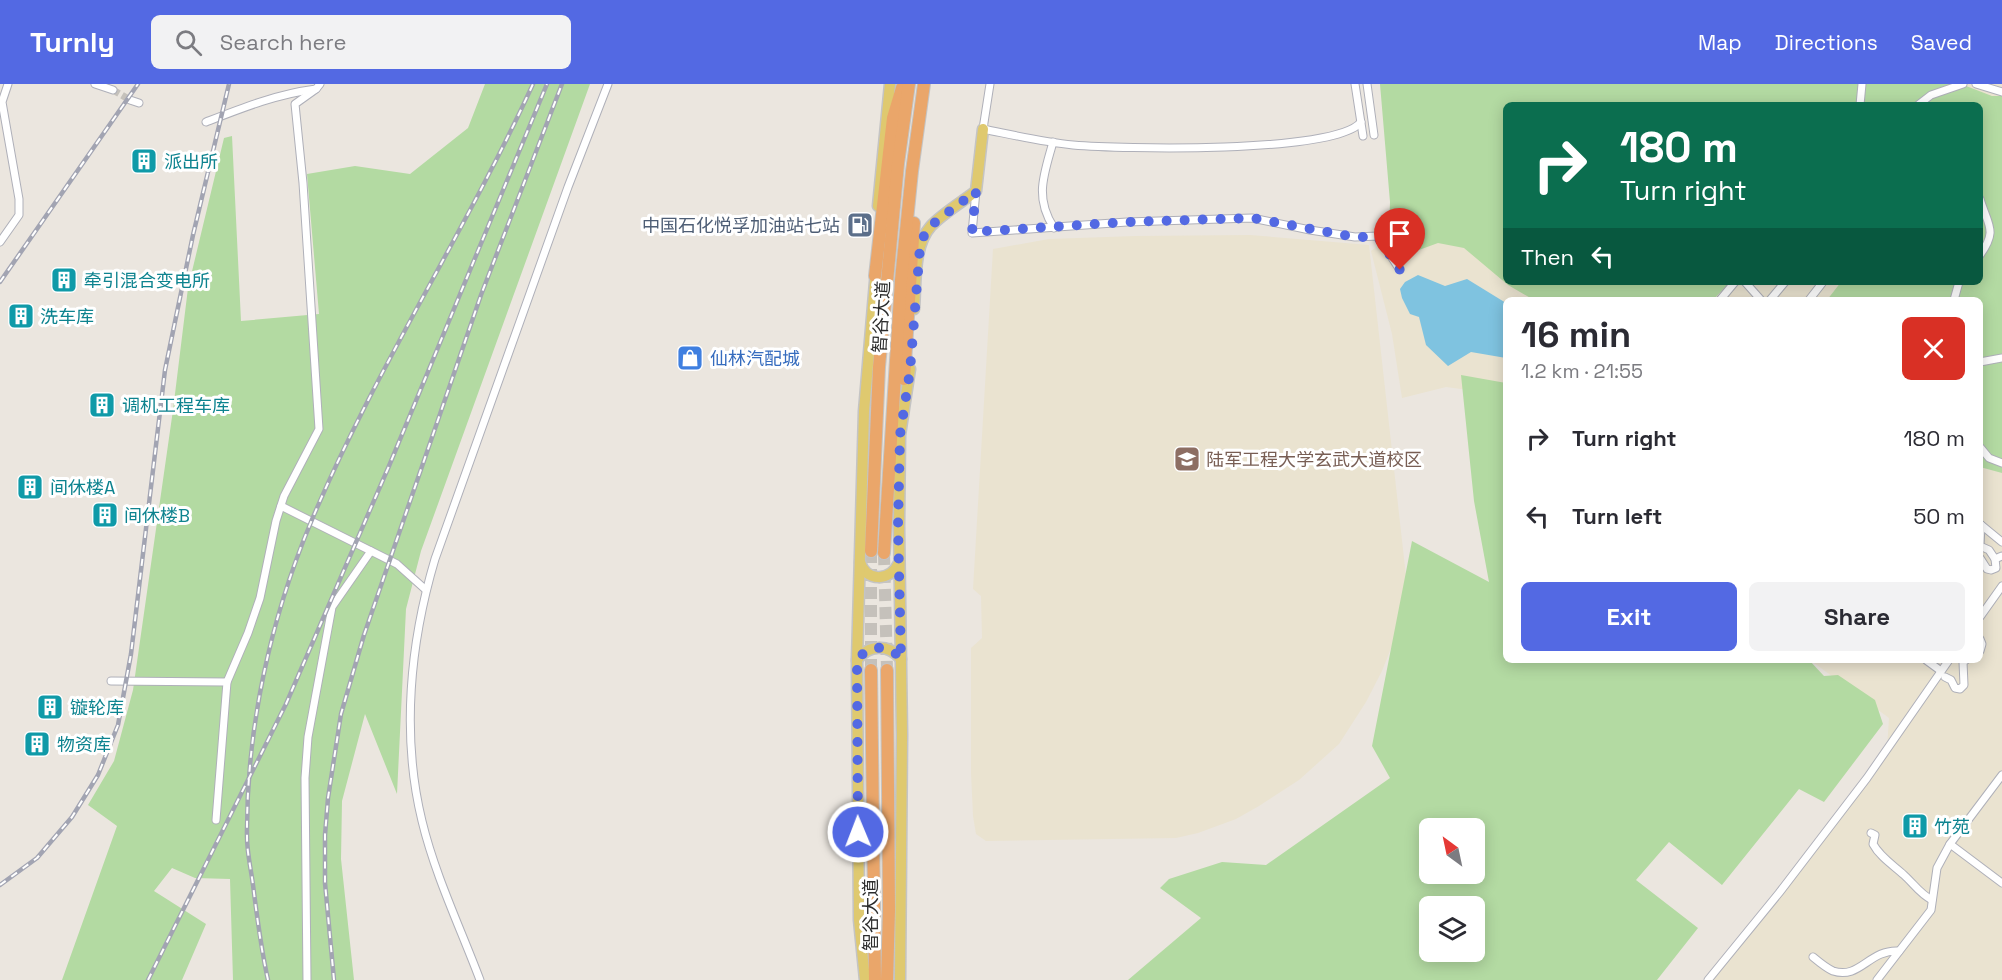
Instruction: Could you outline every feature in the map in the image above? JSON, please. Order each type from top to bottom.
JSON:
[{"type":"highway","points":[[875,276],[893,118],[903,84]]},
{"type":"highway","name":"智谷大道","points":[[871,551],[879,367],[898,164],[909,84]]},
{"type":"highway","points":[[900,435],[924,84]]},
{"type":"highway","name":"智谷大道","points":[[884,553],[901,280],[924,84]]},
{"type":"highway","name":"智谷大道","points":[[871,670],[882,979]]},
{"type":"highway","name":"智谷大道","points":[[882,979],[887,670]]},
{"type":"main road","points":[[882,979],[859,920],[857,660],[864,411],[875,276],[879,186],[890,84]]},
{"type":"main road","points":[[859,559],[861,567],[867,574],[875,577],[891,574],[899,561],[900,435],[910,371],[920,247],[925,233],[933,224],[976,191],[983,129]]},
{"type":"main road","points":[[882,979],[902,841],[899,553]]},
{"type":"main road","points":[[857,660],[868,650],[879,647],[891,650],[901,659]]},
{"type":"street","points":[[0,242],[19,215],[19,198],[2,102],[8,84]]},
{"type":"street","points":[[95,84],[113,90]]},
{"type":"street","points":[[480,980],[435,862],[422,821],[410,738],[413,672],[426,590],[435,559],[568,187],[608,84]]},
{"type":"street","points":[[990,84],[983,129],[1053,142],[1119,147],[1206,148],[1269,144],[1339,134],[1356,128],[1361,122]]},
{"type":"street","points":[[1355,84],[1363,136]]},
{"type":"street","points":[[1367,84],[1374,135]]},
{"type":"street","points":[[1860,102],[1862,84]]},
{"type":"street","points":[[1922,102],[1931,95],[1963,84]]},
{"type":"street","points":[[1976,84],[2002,92]]},
{"type":"street","points":[[206,122],[265,100],[318,86]]},
{"type":"street","points":[[216,820],[227,682],[260,598],[281,506],[293,477],[319,429],[303,183],[295,104],[318,86]]},
{"type":"street","points":[[130,100],[139,103]]},
{"type":"street","points":[[1053,142],[1046,168],[1042,205],[1054,228]]},
{"type":"street","points":[[976,191],[972,232],[1127,222],[1252,218],[1321,232],[1355,237],[1378,237],[1400,270]]},
{"type":"street","points":[[1983,207],[1991,229],[1990,242],[1983,251]]},
{"type":"street","points":[[1722,297],[1732,285]]},
{"type":"street","points":[[1748,285],[1758,297]]},
{"type":"street","points":[[1772,297],[1782,285]]},
{"type":"street","points":[[1811,297],[1821,285]]},
{"type":"street","points":[[1983,361],[2002,358]]},
{"type":"street","points":[[1983,451],[1989,458],[2002,463]]},
{"type":"street","points":[[281,506],[397,564],[426,590]]},
{"type":"street","points":[[1983,527],[2002,542]]},
{"type":"street","points":[[1983,547],[1998,557],[1996,568],[1989,574],[1983,563]]},
{"type":"street","points":[[307,980],[305,778],[308,737],[332,607],[371,551]]},
{"type":"street","points":[[1983,613],[2002,586]]},
{"type":"street","points":[[1935,663],[1951,680],[1955,688],[1964,685],[1963,663]]},
{"type":"street","points":[[1708,980],[1867,778],[1943,674],[1948,663]]},
{"type":"street","points":[[111,681],[227,682]]},
{"type":"street","points":[[1877,980],[1931,910],[1937,868],[1950,844],[2002,775]]},
{"type":"street","points":[[1871,833],[1875,835],[1873,844],[1878,852],[1921,894],[1932,900]]},
{"type":"street","points":[[1950,844],[2002,883]]},
{"type":"street","points":[[1813,957],[1832,971],[1844,975],[1854,973],[1887,951],[1899,951]]},
{"type":"shaded area","points":[[1380,84],[2002,84],[2002,980],[1710,980],[1887,748],[1889,718],[1814,663],[1983,663],[1983,297],[1503,297],[1503,395],[1446,387],[1402,398],[1392,334],[1371,251],[1392,235],[1401,219]]},
{"type":"shaded area","name":"陆军工程大学玄武大道校区","points":[[1250,235],[1369,245],[1409,603],[1382,671],[1366,702],[1339,744],[1299,780],[1236,819],[1198,833],[1176,838],[986,841],[976,834],[973,816],[971,648],[982,638],[981,596],[973,589],[993,249],[1049,239]]},
{"type":"green space","points":[[485,84],[590,84],[421,551],[406,609],[397,794],[365,714],[342,801],[341,859],[354,980],[233,980],[230,879],[195,878],[172,868],[154,891],[206,924],[182,980],[62,980],[117,826],[88,805],[114,761],[133,690],[188,288],[224,138],[232,136],[241,321],[319,314],[307,174],[355,166],[410,174],[468,128]]},
{"type":"green space","points":[[1380,84],[1961,84],[1992,96],[2002,96],[2002,473],[1983,468],[1983,297],[1829,297],[1839,285],[1983,285],[1983,102],[1503,102],[1503,281],[1464,248],[1438,243],[1408,254],[1389,229],[1390,202]]},
{"type":"green space","points":[[1508,285],[1727,285],[1716,297],[1529,297]]},
{"type":"green space","points":[[1461,375],[1503,382],[1503,663],[1812,663],[1824,676],[1838,675],[1875,700],[1883,724],[1824,802],[1799,789],[1722,885],[1669,842],[1636,880],[1698,928],[1657,980],[1128,980],[1201,918],[1160,888],[1169,879],[1222,862],[1266,865],[1390,778],[1372,746],[1412,541],[1489,582],[1474,501]]},
{"type":"water","points":[[1418,275],[1445,286],[1467,279],[1503,301],[1503,357],[1471,352],[1448,366],[1426,345],[1419,317],[1410,314],[1400,289],[1405,282]]},
{"type":"tunnel","points":[[113,90],[130,100]]},
{"type":"tunnel","points":[[871,551],[871,670]]},
{"type":"tunnel","points":[[884,553],[887,670]]},
{"type":"railway","points":[[0,282],[138,84]]},
{"type":"railway","points":[[0,885],[37,858],[72,817],[98,775],[118,725],[131,654],[165,370],[193,235],[229,84]]},
{"type":"railway","points":[[268,980],[259,933],[247,837],[251,757],[263,676],[272,637],[296,559],[336,466],[391,356],[507,139],[533,84]]},
{"type":"railway","points":[[148,980],[286,704],[389,466],[547,84]]},
{"type":"railway","points":[[334,980],[325,883],[325,835],[328,798],[341,714],[364,635],[481,295],[562,84]]},
{"type":"place","name":"派出所","points":[[144,161]]},
{"type":"place","name":"中国石化悦孚加油站七站","points":[[860,225]]},
{"type":"place","name":"牵引混合变电所","points":[[64,280]]},
{"type":"place","name":"洗车库","points":[[21,316]]},
{"type":"place","name":"仙林汽配城","points":[[690,358]]},
{"type":"place","name":"调机工程车库","points":[[102,405]]},
{"type":"place","name":"陆军工程大学玄武大道校区","points":[[1187,459]]},
{"type":"place","name":"间休楼A","points":[[30,487]]},
{"type":"place","name":"间休楼B","points":[[105,515]]},
{"type":"place","name":"镟轮库","points":[[50,707]]},
{"type":"place","name":"物资库","points":[[37,744]]},
{"type":"place","name":"竹苑","points":[[1915,826]]},
{"type":"route","points":[[858,832],[857,660],[868,650],[879,647],[891,650],[901,659],[898,526],[900,435],[910,371],[920,247],[925,233],[933,224],[976,191],[972,232],[1127,222],[1252,218],[1355,237],[1378,237],[1400,270]]}]
